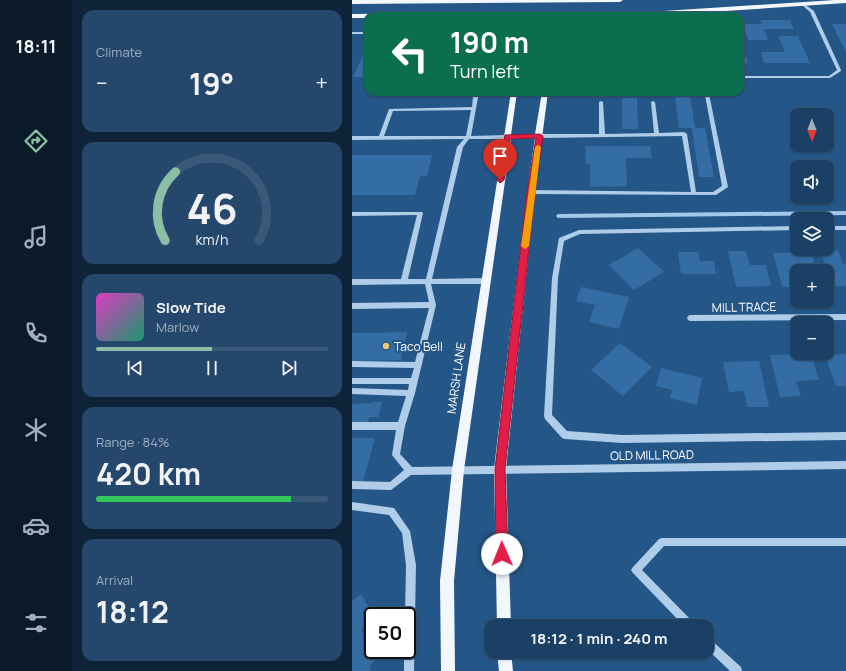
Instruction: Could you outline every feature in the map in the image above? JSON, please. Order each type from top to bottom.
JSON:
[{"type":"main road","points":[[554,12],[556,0]]},
{"type":"main road","points":[[352,2],[620,0]]},
{"type":"main road","points":[[528,12],[530,1]]},
{"type":"main road","points":[[686,12],[801,2],[846,1]]},
{"type":"main road","points":[[352,16],[364,16]]},
{"type":"main road","name":"MARSH LANE","points":[[448,671],[447,581],[458,470],[513,96]]},
{"type":"main road","points":[[504,619],[500,469],[531,192],[545,96]]},
{"type":"main road","points":[[507,137],[540,136]]},
{"type":"main road","points":[[505,659],[506,671]]},
{"type":"street","points":[[744,77],[830,78],[840,70],[812,11],[801,2]]},
{"type":"street","points":[[352,33],[364,33]]},
{"type":"street","points":[[352,485],[391,486],[410,471],[396,455],[401,426],[411,393],[433,305],[428,283],[460,147],[468,137],[477,96]]},
{"type":"street","points":[[531,192],[714,194],[725,187],[707,96]]},
{"type":"street","points":[[602,102],[602,135]]},
{"type":"street","points":[[653,102],[657,134]]},
{"type":"street","points":[[382,137],[391,110],[474,108]]},
{"type":"street","points":[[540,136],[684,134],[694,194]]},
{"type":"street","points":[[352,138],[507,137]]},
{"type":"street","points":[[352,214],[420,214],[404,282]]},
{"type":"street","points":[[790,228],[579,232],[561,240],[555,278],[548,416],[566,435],[572,436],[622,439],[846,436]]},
{"type":"street","points":[[834,228],[846,228]]},
{"type":"street","points":[[352,282],[428,283],[486,281]]},
{"type":"street","points":[[352,306],[433,305]]},
{"type":"street","name":"MILL TRACE","points":[[690,318],[846,317]]},
{"type":"street","points":[[352,364],[418,365]]},
{"type":"street","points":[[352,381],[414,381]]},
{"type":"street","points":[[352,391],[411,393]]},
{"type":"street","points":[[352,426],[401,426]]},
{"type":"street","name":"OLD MILL ROAD","points":[[410,471],[846,466]]},
{"type":"street","points":[[352,506],[391,512],[406,531],[411,565],[410,671]]},
{"type":"street","points":[[684,619],[636,570],[662,542],[846,542]]},
{"type":"street","points":[[714,649],[737,671]]},
{"type":"building","points":[[760,20],[790,20],[794,29],[764,29],[768,40],[748,40],[744,24],[762,24]]},
{"type":"building","points":[[832,24],[846,24],[846,52]]},
{"type":"building","points":[[778,36],[798,36],[810,63],[764,63],[761,52],[785,52]]},
{"type":"building","points":[[364,53],[364,77],[353,77]]},
{"type":"building","points":[[744,53],[748,63],[744,63]]},
{"type":"building","points":[[675,96],[690,96],[695,128],[679,128]]},
{"type":"building","points":[[622,98],[637,98],[638,129],[622,129]]},
{"type":"building","points":[[692,128],[705,128],[714,177],[699,177]]},
{"type":"building","points":[[585,146],[650,146],[652,158],[626,158],[627,186],[590,187],[590,165],[586,164]]},
{"type":"building","points":[[352,155],[432,155],[427,176],[420,176],[415,195],[352,195]]},
{"type":"building","points":[[638,248],[664,272],[634,290],[609,265]]},
{"type":"building","points":[[834,250],[838,250],[843,264],[846,264],[846,286],[834,286],[834,264],[825,264],[822,256],[834,256]]},
{"type":"building","points":[[728,251],[746,251],[750,265],[766,265],[771,286],[736,287]]},
{"type":"building","points":[[678,252],[698,252],[700,261],[714,261],[716,274],[681,274]]},
{"type":"building","points":[[773,253],[790,253],[790,256],[812,256],[815,264],[790,264],[790,287],[782,287]]},
{"type":"building","points":[[581,287],[629,297],[619,329],[589,322],[595,305],[576,301]]},
{"type":"building","points":[[407,332],[401,360],[352,361],[352,333]]},
{"type":"building","points":[[620,343],[652,367],[623,396],[591,370]]},
{"type":"building","points":[[846,354],[846,386],[836,386],[827,360],[834,360],[834,355]]},
{"type":"building","points":[[770,355],[790,355],[790,360],[813,360],[819,380],[796,381],[801,396],[780,397]]},
{"type":"building","points":[[759,361],[769,407],[747,407],[744,391],[729,392],[723,362]]},
{"type":"building","points":[[661,368],[702,378],[697,405],[670,398],[672,390],[656,386]]},
{"type":"building","points":[[382,402],[378,417],[370,417],[368,422],[352,422],[352,404]]},
{"type":"building","points":[[352,438],[375,438],[363,482],[352,482]]},
{"type":"building","points":[[361,594],[368,607],[364,607],[364,626],[361,629],[364,635],[364,659],[376,660],[370,665],[371,669],[369,671],[352,671],[352,601]]},
{"type":"waterway","points":[[558,216],[846,213]]},
{"type":"slow traffic","points":[[525,246],[538,147]]},
{"type":"place","name":"Taco Bell","points":[[386,346]]},
{"type":"route","points":[[500,180],[507,137],[540,136],[531,192],[500,469],[502,554]]}]
